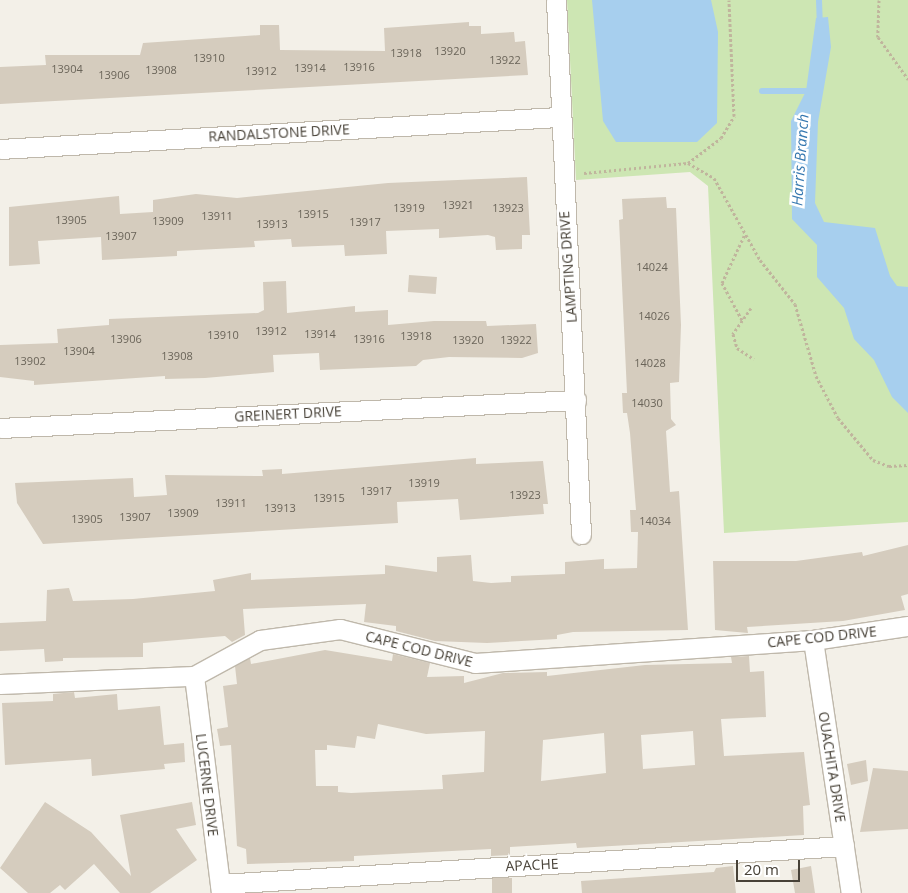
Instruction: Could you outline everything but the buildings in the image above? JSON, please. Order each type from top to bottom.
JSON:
[{"type":"street","name":"LAMPTING DRIVE","points":[[556,0],[560,49],[558,117],[576,400],[581,534]]},
{"type":"street","name":"RANDALSTONE DRIVE","points":[[0,149],[558,117]]},
{"type":"street","name":"GREINERT DRIVE","points":[[0,428],[576,400]]},
{"type":"street","name":"CAPE COD DRIVE","points":[[0,684],[194,676],[260,640],[340,629],[475,663],[812,640],[908,626]]},
{"type":"street","name":"OUACHITA DRIVE","points":[[812,640],[851,893]]},
{"type":"street","name":"LUCERNE DRIVE","points":[[194,676],[221,889]]},
{"type":"street","name":"APACHE","points":[[221,889],[844,846]]},
{"type":"path","points":[[688,164],[721,138],[734,116],[729,0]]},
{"type":"path","points":[[879,0],[878,37],[908,79]]},
{"type":"path","points":[[584,173],[688,164],[714,178],[745,233],[795,304],[816,376],[838,418],[873,460],[889,466],[908,465]]},
{"type":"path","points":[[742,320],[722,283],[745,233]]},
{"type":"path","points":[[752,308],[742,320],[734,341],[754,359]]},
{"type":"green space","points":[[567,0],[908,0],[908,522],[724,533],[708,186],[690,172],[576,180]]},
{"type":"water","points":[[592,0],[711,0],[718,32],[717,123],[697,142],[616,142],[603,121]]},
{"type":"water","points":[[828,17],[831,47],[818,122],[815,203],[824,222],[875,228],[890,276],[897,286],[908,287],[908,413],[892,397],[874,360],[854,339],[844,308],[817,277],[817,245],[792,219],[791,121],[806,91],[816,18]]},
{"type":"waterway","name":"Harris Branch","points":[[819,0],[820,26]]},
{"type":"waterway","points":[[762,91],[813,91]]}]
